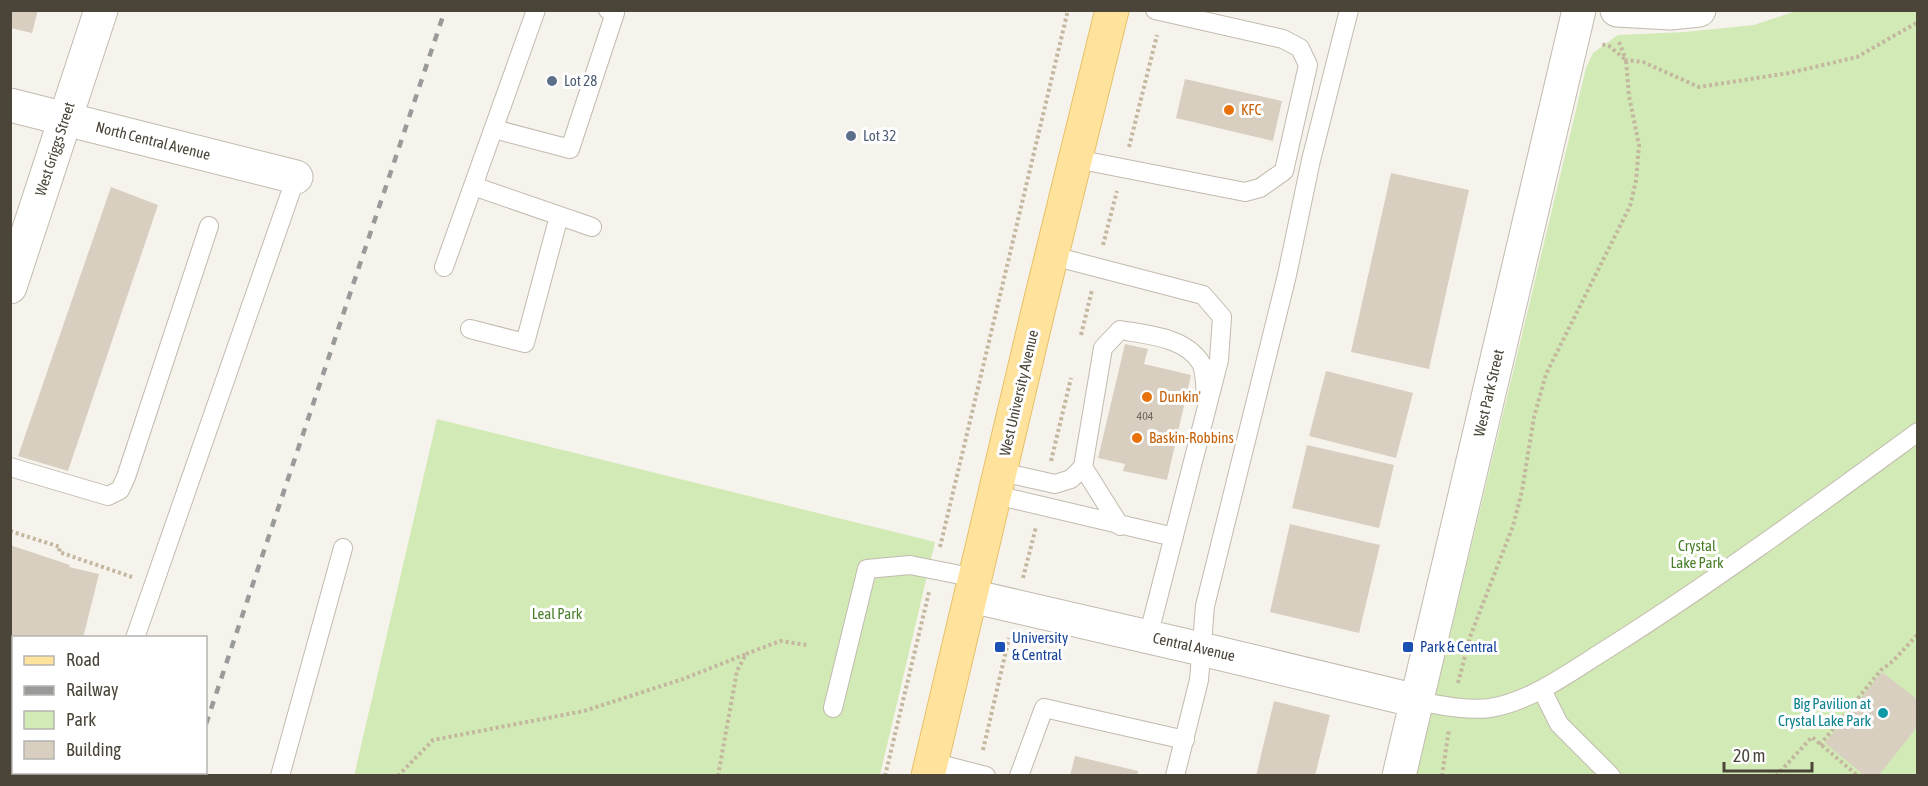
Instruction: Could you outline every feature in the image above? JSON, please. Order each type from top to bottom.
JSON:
[{"type":"main road","name":"West University Avenue","points":[[930,769],[1112,10]]},
{"type":"street","name":"West Griggs Street","points":[[10,287],[101,10]]},
{"type":"street","name":"West Park Street","points":[[1399,776],[1579,10]]},
{"type":"street","points":[[1617,24],[1670,13],[1699,10]]},
{"type":"street","name":"North Central Avenue","points":[[10,105],[296,177]]},
{"type":"street","name":"Central Avenue","points":[[973,587],[1148,636],[1417,701]]},
{"type":"lane","points":[[444,267],[536,10]]},
{"type":"lane","points":[[494,129],[570,148],[615,13],[608,10]]},
{"type":"lane","points":[[1076,159],[1245,192],[1260,188],[1284,171],[1308,65],[1300,48],[1283,39],[1155,10]]},
{"type":"lane","points":[[1174,776],[1200,680],[1205,606],[1287,275],[1311,160],[1349,10]]},
{"type":"lane","points":[[136,636],[296,177]]},
{"type":"lane","points":[[473,186],[592,227]]},
{"type":"lane","points":[[470,329],[525,343],[559,216]]},
{"type":"lane","points":[[10,467],[108,496],[120,490],[209,226]]},
{"type":"lane","points":[[1053,256],[1203,295],[1222,316],[1219,360],[1148,636]]},
{"type":"lane","points":[[998,483],[1055,484],[1071,479],[1083,467],[1103,348],[1120,330],[1146,334],[1183,345],[1202,364],[1208,406]]},
{"type":"lane","points":[[1417,701],[1460,708],[1490,708],[1542,690],[1672,608],[1917,432]]},
{"type":"lane","points":[[1083,467],[1120,526]]},
{"type":"lane","points":[[998,483],[1120,526],[1174,537]]},
{"type":"lane","points":[[280,776],[343,548]]},
{"type":"lane","points":[[832,708],[867,569],[910,565],[934,570],[973,587]]},
{"type":"lane","points":[[1542,690],[1559,724],[1611,776]]},
{"type":"lane","points":[[1019,776],[1044,708],[1185,740]]},
{"type":"lane","points":[[930,769],[982,774]]},
{"type":"path","points":[[885,776],[1068,10]]},
{"type":"path","points":[[1609,46],[1626,60],[1643,62],[1699,87],[1789,73],[1857,57],[1917,22]]},
{"type":"path","points":[[1460,676],[1470,637],[1513,525],[1522,491],[1534,417],[1546,374],[1630,206],[1636,181],[1639,145],[1629,96],[1626,60],[1617,24]]},
{"type":"path","points":[[10,531],[60,547],[59,552],[132,577]]},
{"type":"path","points":[[982,774],[1011,632]]},
{"type":"path","points":[[1820,745],[1881,670],[1893,661],[1917,634]]},
{"type":"path","points":[[398,776],[434,740],[584,711],[683,679],[780,641],[807,645]]},
{"type":"path","points":[[718,776],[737,671],[746,654]]},
{"type":"path","points":[[1442,776],[1450,724]]},
{"type":"path","points":[[1776,776],[1812,737],[1858,776]]},
{"type":"green space","name":"Crystal Lake Park","points":[[1796,11],[1917,11],[1917,775],[1416,776],[1586,68],[1593,53],[1618,35],[1685,32],[1754,25]]},
{"type":"green space","name":"Leal Park","points":[[437,419],[935,542],[880,775],[354,776]]},
{"type":"building","points":[[10,10],[38,10],[32,33],[10,28]]},
{"type":"building","name":"KFC","points":[[1185,79],[1282,101],[1273,141],[1176,118]]},
{"type":"building","points":[[1391,173],[1469,190],[1429,369],[1351,352]]},
{"type":"building","points":[[111,187],[158,205],[68,471],[18,456]]},
{"type":"building","points":[[1125,344],[1148,349],[1144,364],[1191,375],[1167,480],[1123,471],[1125,464],[1098,458]]},
{"type":"building","points":[[1326,371],[1413,393],[1396,458],[1309,436]]},
{"type":"building","points":[[1307,445],[1394,465],[1379,528],[1292,508]]},
{"type":"building","points":[[1290,524],[1380,545],[1359,633],[1270,612]]},
{"type":"building","points":[[10,545],[70,565],[69,567],[99,574],[84,636],[12,636],[12,774],[42,774],[41,776],[10,776]]},
{"type":"building","name":"Big Pavilion at Crystal Lake Park","points":[[1882,672],[1918,700],[1918,726],[1878,776],[1865,776],[1825,743]]},
{"type":"building","points":[[1274,701],[1330,715],[1315,776],[1256,776]]},
{"type":"building","points":[[1075,756],[1138,771],[1137,776],[1070,776]]},
{"type":"railway","points":[[207,721],[445,10]]},
{"type":"place","name":"Lot 28","points":[[552,81]]},
{"type":"place","name":"KFC","points":[[1229,110]]},
{"type":"place","name":"Lot 32","points":[[851,136]]},
{"type":"place","name":"Dunkin'","points":[[1147,397]]},
{"type":"place","name":"Baskin-Robbins","points":[[1137,438]]},
{"type":"place","name":"University & Central","points":[[1000,647]]},
{"type":"place","name":"Park & Central","points":[[1408,647]]},
{"type":"place","name":"Big Pavilion at Crystal Lake Park","points":[[1883,713]]}]
